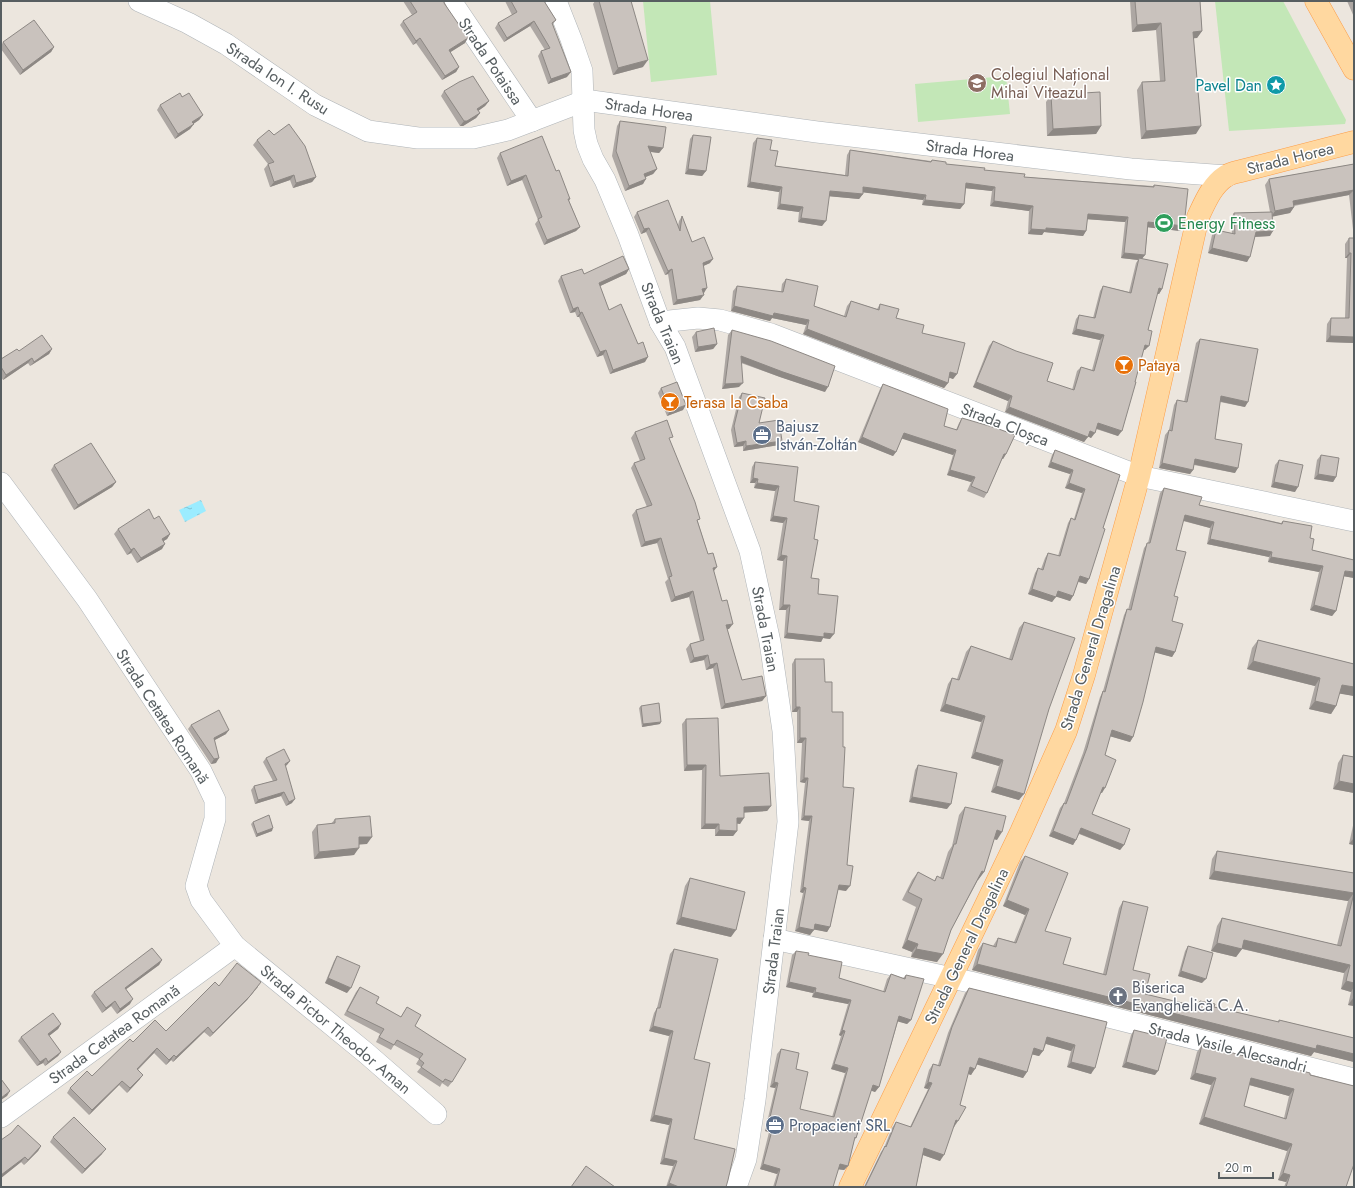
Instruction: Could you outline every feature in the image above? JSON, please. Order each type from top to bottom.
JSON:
[{"type":"main road","points":[[1316,1],[1354,69]]},
{"type":"main road","name":"Strada Horea","points":[[1227,176],[1241,170],[1354,142]]},
{"type":"main road","name":"Strada General Dragalina","points":[[850,1187],[1021,832],[1066,731],[1084,676],[1139,476],[1198,217],[1206,199],[1215,186],[1227,176]]},
{"type":"street","name":"Strada Ion I. Rusu","points":[[139,1],[188,23],[226,44],[314,105],[368,131],[418,138],[473,138],[508,130],[584,100]]},
{"type":"street","name":"Strada Potaissa","points":[[451,1],[532,121]]},
{"type":"street","name":"Strada Traian","points":[[556,1],[582,71],[584,130],[593,159],[605,180],[628,235],[660,322],[675,347],[750,551],[770,642],[783,731],[788,822],[756,1092],[746,1159],[736,1187]]},
{"type":"street","name":"Strada Horea","points":[[584,100],[817,132],[1132,169],[1227,176]]},
{"type":"street","name":"Strada Cloșca","points":[[660,322],[698,318],[720,320],[771,334],[1139,476],[1354,521]]},
{"type":"street","name":"Strada Cetatea Romană","points":[[1,483],[87,599],[201,771],[215,800],[215,819],[196,886],[201,900],[235,946],[1,1117]]},
{"type":"street","name":"Strada Vasile Alecsandri","points":[[774,939],[951,978],[1354,1079]]},
{"type":"street","name":"Strada Pictor Theodor Aman","points":[[235,946],[366,1053],[436,1114]]},
{"type":"green space","points":[[643,1],[710,1],[717,75],[651,82]]},
{"type":"green space","points":[[1215,1],[1283,1],[1346,120],[1345,124],[1229,131]]},
{"type":"green space","points":[[1006,76],[1010,114],[918,122],[915,84]]},
{"type":"water","points":[[201,500],[206,511],[185,522],[179,510]]},
{"type":"building","points":[[410,1],[444,1],[468,38],[449,50],[459,67],[445,76],[420,38],[416,41],[403,21],[417,12]]},
{"type":"building","points":[[511,1],[544,1],[556,20],[552,23],[571,72],[551,79],[541,51],[550,48],[534,21],[507,38],[498,23],[517,12]]},
{"type":"building","points":[[599,1],[631,1],[648,60],[618,68]]},
{"type":"building","points":[[1135,1],[1200,1],[1202,31],[1193,32],[1201,126],[1146,131],[1142,82],[1165,81],[1161,23],[1137,25]]},
{"type":"building","points":[[34,20],[54,47],[23,70],[3,42]]},
{"type":"building","points":[[473,76],[489,101],[477,109],[480,113],[467,121],[464,121],[444,91]]},
{"type":"building","points":[[1100,92],[1101,126],[1053,129],[1051,95]]},
{"type":"building","points":[[180,93],[182,97],[189,93],[203,115],[192,122],[194,124],[178,134],[160,105]]},
{"type":"building","points":[[620,121],[666,127],[663,148],[648,146],[657,169],[644,174],[646,179],[629,186],[616,151]]},
{"type":"building","points":[[289,124],[305,146],[316,177],[296,183],[294,175],[274,182],[268,164],[274,162],[257,140],[269,130],[274,135]]},
{"type":"building","points":[[693,135],[711,137],[706,171],[688,169]]},
{"type":"building","points":[[542,136],[556,171],[559,170],[570,199],[568,199],[580,227],[547,240],[538,219],[542,217],[526,175],[511,181],[500,153]]},
{"type":"building","points":[[757,138],[772,140],[770,150],[778,151],[775,166],[848,176],[850,150],[931,162],[932,160],[946,162],[946,164],[985,168],[984,170],[1025,174],[1024,177],[1154,187],[1154,185],[1188,189],[1184,226],[1148,222],[1145,255],[1124,253],[1128,217],[1088,214],[1086,231],[1046,228],[1046,230],[1031,229],[1033,206],[994,201],[995,187],[966,183],[964,204],[925,200],[926,195],[863,187],[863,194],[830,191],[826,221],[801,218],[803,207],[780,204],[782,187],[750,182]]},
{"type":"building","points":[[1354,164],[1354,190],[1293,201],[1294,207],[1275,211],[1269,179]]},
{"type":"building","points":[[668,200],[680,231],[682,216],[692,242],[704,237],[713,259],[703,263],[707,288],[702,289],[704,295],[677,300],[672,269],[668,271],[649,228],[644,229],[637,212]]},
{"type":"building","points":[[1272,212],[1273,231],[1256,232],[1250,257],[1212,248],[1216,230],[1235,234],[1234,213]]},
{"type":"building","points":[[1349,238],[1354,238],[1354,337],[1330,336],[1331,318],[1349,318],[1351,253],[1349,253]]},
{"type":"building","points":[[623,256],[629,269],[599,283],[609,310],[621,304],[638,344],[643,342],[648,357],[613,370],[606,350],[600,352],[582,312],[580,313],[578,307],[573,309],[561,276],[582,269],[584,274]]},
{"type":"building","points":[[1139,258],[1168,264],[1162,289],[1159,288],[1148,330],[1152,331],[1149,346],[1145,345],[1122,431],[1098,423],[1095,433],[1090,431],[1088,437],[1009,407],[1012,396],[976,382],[993,341],[1016,351],[1053,363],[1047,381],[1074,390],[1081,367],[1094,371],[1104,335],[1076,329],[1079,315],[1095,318],[1103,286],[1131,293]]},
{"type":"building","points":[[786,279],[818,286],[814,306],[846,317],[851,301],[879,310],[880,304],[899,309],[896,318],[924,325],[922,333],[965,343],[957,374],[950,372],[948,383],[807,329],[809,320],[774,313],[773,316],[734,306],[737,286],[783,292]]},
{"type":"building","points":[[714,328],[717,344],[698,347],[696,332]]},
{"type":"building","points":[[732,330],[771,341],[835,366],[828,387],[741,356],[743,383],[725,384]]},
{"type":"building","points":[[42,335],[52,349],[34,362],[32,358],[6,375],[1,367],[1,359],[17,349],[19,351]]},
{"type":"building","points":[[1200,339],[1258,349],[1248,402],[1221,396],[1215,439],[1242,444],[1238,468],[1195,459],[1193,470],[1162,463],[1169,430],[1172,431],[1177,400],[1187,402]]},
{"type":"building","name":"Terasa la Csaba","points":[[677,382],[686,405],[670,411],[661,388]]},
{"type":"building","points":[[883,384],[948,409],[944,426],[957,430],[962,418],[1015,435],[1006,454],[1004,454],[987,493],[971,486],[975,477],[950,470],[956,450],[904,433],[896,452],[862,437]]},
{"type":"building","points":[[742,393],[765,398],[759,423],[779,420],[782,441],[746,446],[746,441],[737,443],[734,426]]},
{"type":"building","points":[[667,420],[673,437],[669,438],[695,502],[700,519],[697,520],[708,554],[713,553],[717,567],[713,568],[722,601],[727,600],[733,624],[726,625],[742,680],[762,676],[766,696],[725,704],[717,663],[710,665],[708,655],[694,658],[690,644],[704,640],[693,591],[675,597],[669,577],[672,576],[661,538],[645,542],[636,510],[652,505],[634,463],[645,459],[635,432]]},
{"type":"building","points":[[91,443],[116,482],[78,505],[54,465]]},
{"type":"building","points":[[1055,450],[1120,475],[1089,579],[1080,576],[1073,596],[1058,591],[1056,597],[1032,589],[1038,568],[1043,570],[1048,553],[1060,556],[1071,518],[1075,520],[1085,489],[1069,483],[1073,470],[1051,462]]},
{"type":"building","points":[[1321,455],[1339,458],[1336,477],[1318,474]]},
{"type":"building","points":[[1279,460],[1303,465],[1298,487],[1274,482]]},
{"type":"building","points":[[755,462],[798,467],[794,501],[819,506],[814,539],[818,540],[811,578],[819,579],[818,594],[838,596],[834,634],[824,633],[824,637],[787,633],[790,605],[783,605],[787,556],[781,555],[787,518],[773,516],[779,486],[757,483],[758,479],[753,478]]},
{"type":"building","points":[[1164,488],[1202,497],[1199,505],[1282,524],[1283,521],[1312,526],[1310,538],[1314,539],[1312,550],[1354,560],[1354,572],[1345,571],[1336,611],[1314,605],[1323,566],[1271,557],[1272,552],[1210,539],[1214,522],[1185,515],[1176,550],[1186,552],[1174,596],[1178,597],[1172,621],[1183,624],[1175,652],[1156,647],[1133,737],[1112,730],[1105,755],[1116,760],[1105,788],[1103,787],[1092,814],[1130,829],[1124,845],[1081,828],[1076,840],[1053,831],[1064,803],[1066,804],[1087,748],[1103,691],[1105,692],[1127,609],[1131,610],[1147,543],[1150,543]]},
{"type":"building","points":[[149,509],[154,519],[159,516],[170,534],[162,539],[165,544],[141,558],[134,548],[131,550],[118,529]]},
{"type":"building","points":[[1024,622],[1075,638],[1049,709],[1024,794],[996,786],[1003,760],[975,752],[985,716],[945,704],[952,678],[959,680],[971,646],[1012,660]]},
{"type":"building","points":[[1258,640],[1354,664],[1354,687],[1342,685],[1336,706],[1315,701],[1320,678],[1253,661]]},
{"type":"building","points":[[795,659],[824,659],[825,682],[832,682],[832,712],[843,712],[843,747],[845,747],[843,787],[854,788],[847,865],[853,866],[850,886],[839,885],[830,927],[815,924],[814,930],[799,927],[806,888],[803,887],[812,816],[804,816],[808,778],[804,778],[806,738],[800,738],[800,707],[796,707]]},
{"type":"building","points":[[659,703],[661,722],[643,724],[641,706]]},
{"type":"building","points":[[219,710],[229,730],[214,738],[219,758],[214,759],[191,725]]},
{"type":"building","points":[[718,718],[720,776],[769,773],[771,806],[744,807],[744,818],[737,818],[737,831],[719,830],[719,824],[705,824],[706,765],[687,765],[686,719]]},
{"type":"building","points":[[284,749],[290,761],[285,764],[295,799],[289,802],[284,792],[258,800],[254,786],[277,780],[266,758]]},
{"type":"building","points":[[1343,755],[1354,757],[1354,784],[1339,781]]},
{"type":"building","points":[[918,765],[957,773],[951,804],[912,797]]},
{"type":"building","points":[[965,807],[1006,816],[1002,832],[997,830],[984,872],[982,871],[951,930],[943,954],[916,949],[918,944],[907,940],[922,899],[908,892],[918,872],[935,881],[937,876],[943,879],[954,844],[956,844]]},
{"type":"building","points":[[269,815],[273,828],[257,834],[253,822]]},
{"type":"building","points":[[370,816],[372,837],[359,837],[359,848],[319,852],[317,825],[335,823],[335,819]]},
{"type":"building","points":[[1217,851],[1354,873],[1354,893],[1214,871]]},
{"type":"building","points":[[1025,856],[1068,873],[1045,931],[1071,938],[1063,964],[1106,975],[1123,901],[1148,907],[1133,970],[1150,974],[1145,994],[1199,1007],[1200,1001],[1215,1004],[1214,1007],[1279,1022],[1279,1020],[1354,1038],[1354,1054],[1317,1045],[1316,1049],[977,964],[983,943],[996,947],[998,938],[1016,943],[1029,909],[1007,900]]},
{"type":"building","points":[[690,878],[745,892],[736,930],[681,917]]},
{"type":"building","points":[[1354,893],[1354,983],[1346,981],[1350,965],[1244,940],[1242,949],[1217,943],[1222,918],[1341,946]]},
{"type":"building","points":[[1188,946],[1213,953],[1206,979],[1181,971]]},
{"type":"building","points":[[152,948],[162,960],[125,988],[133,999],[120,1009],[115,1001],[106,1008],[94,992]]},
{"type":"building","points":[[674,949],[718,959],[694,1059],[710,1063],[694,1139],[735,1149],[726,1187],[679,1187],[669,1183],[677,1161],[664,1158],[672,1119],[654,1115],[673,1031],[653,1026],[657,1008],[660,1008]]},
{"type":"building","points":[[796,951],[842,962],[839,978],[885,992],[891,974],[905,979],[906,975],[924,979],[911,1020],[899,1016],[879,1087],[873,1085],[856,1138],[855,1137],[848,1166],[840,1164],[833,1187],[775,1187],[780,1169],[763,1164],[773,1127],[768,1126],[778,1083],[774,1082],[781,1049],[799,1053],[796,1069],[808,1072],[800,1109],[834,1117],[848,1068],[834,1064],[845,1031],[842,1030],[851,1000],[815,992],[816,988],[789,982]]},
{"type":"building","points":[[337,956],[360,966],[351,988],[328,978]]},
{"type":"building","points":[[237,963],[261,982],[250,996],[213,1033],[208,1027],[176,1057],[174,1055],[169,1060],[157,1048],[137,1069],[143,1075],[130,1088],[122,1081],[92,1110],[70,1088],[87,1071],[92,1076],[130,1039],[133,1042],[155,1020],[166,1031],[215,982],[219,986]]},
{"type":"building","points":[[360,987],[379,997],[376,1003],[401,1017],[407,1007],[421,1015],[415,1026],[466,1059],[452,1082],[445,1079],[443,1082],[421,1067],[424,1063],[419,1059],[423,1054],[397,1040],[394,1045],[379,1037],[384,1029],[347,1011]]},
{"type":"building","points":[[969,988],[1107,1022],[1095,1068],[1071,1062],[1075,1045],[1047,1037],[1043,1051],[1034,1048],[1027,1072],[979,1058],[975,1069],[970,1067],[960,1105],[966,1107],[958,1121],[956,1120],[944,1155],[924,1148],[916,1187],[865,1187],[885,1146],[886,1147],[896,1122],[911,1127],[932,1083],[928,1082],[933,1064],[940,1066],[952,1027]]},
{"type":"building","points":[[53,1013],[61,1024],[48,1034],[61,1052],[48,1062],[46,1058],[40,1062],[21,1037]]},
{"type":"building","points":[[1134,1030],[1167,1038],[1158,1071],[1126,1062]]},
{"type":"building","points":[[1202,1045],[1354,1086],[1354,1164],[1346,1187],[1286,1187],[1290,1175],[1283,1173],[1292,1144],[1204,1117],[1216,1078],[1195,1073]],"holes":[[[1251,1078],[1294,1089],[1286,1119],[1244,1106]]]},
{"type":"building","points":[[1,1079],[10,1091],[1,1098]]},
{"type":"building","points":[[74,1117],[106,1149],[85,1169],[53,1137]]},
{"type":"building","points":[[18,1125],[41,1146],[28,1160],[25,1157],[1,1175],[1,1140],[11,1133]]},
{"type":"building","points":[[586,1166],[615,1187],[571,1187]]},
{"type":"place","name":"Colegiul Național Mihai Viteazul","points":[[977,83]]},
{"type":"place","name":"Pavel Dan","points":[[1276,85]]},
{"type":"place","name":"Energy Fitness","points":[[1164,223]]},
{"type":"place","name":"Pataya","points":[[1124,365]]},
{"type":"place","name":"Terasa la Csaba","points":[[670,402]]},
{"type":"place","name":"Bajusz István-Zoltán","points":[[762,435]]},
{"type":"place","name":"Biserica Evanghelică C.A.","points":[[1118,996]]},
{"type":"place","name":"Propacient SRL","points":[[775,1125]]}]
